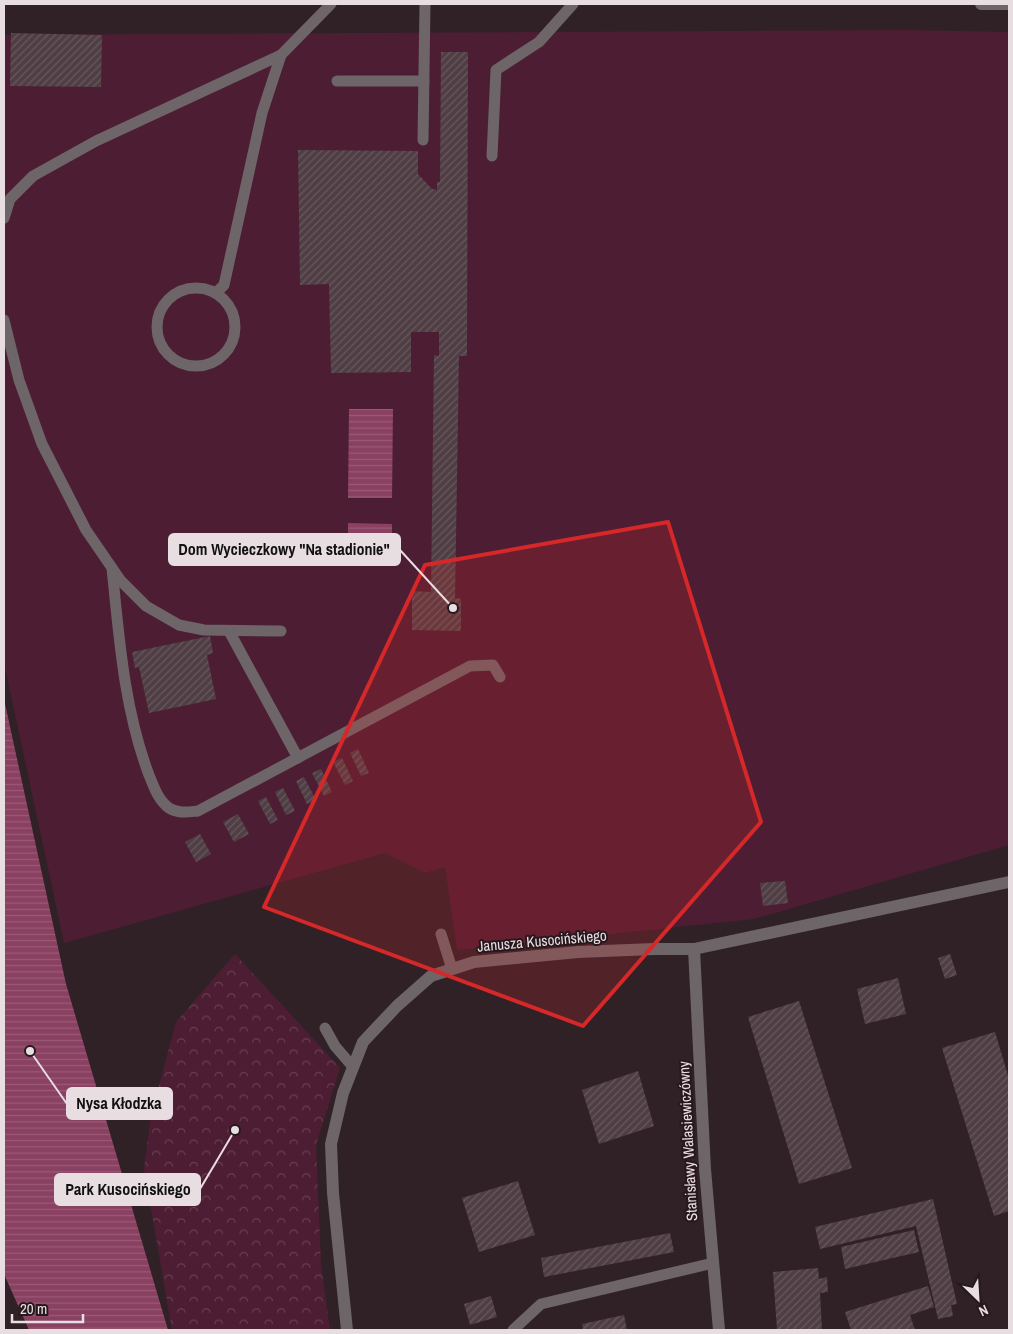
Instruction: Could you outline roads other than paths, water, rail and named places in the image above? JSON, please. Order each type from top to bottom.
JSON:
[{"type":"street","points":[[981,4],[1009,4]]},
{"type":"street","name":"Janusza Kusocińskiego","points":[[347,1330],[333,1193],[331,1144],[343,1093],[363,1042],[431,976],[474,962],[578,952],[694,949],[1009,882]]},
{"type":"street","name":"Stanisławy Walasiewiczówny","points":[[694,949],[704,1169],[719,1330]]},
{"type":"lane","points":[[4,218],[10,199],[33,176],[96,141],[281,56],[331,4]]},
{"type":"lane","points":[[423,140],[425,4]]},
{"type":"lane","points":[[492,156],[496,70],[539,42],[572,4]]},
{"type":"lane","points":[[216,293],[224,285],[262,113],[281,56]]},
{"type":"lane","points":[[337,81],[424,81]]},
{"type":"lane","points":[[206,289],[216,293],[225,300],[231,309],[234,319],[233,341],[228,350],[211,364],[188,366],[177,362],[168,355],[159,340],[157,322],[160,312],[166,302],[184,290],[206,289]]},
{"type":"lane","points":[[4,320],[19,380],[42,444],[86,530],[121,581],[146,606],[179,625],[204,630],[282,631]]},
{"type":"lane","points":[[112,568],[124,675],[140,752],[157,795],[168,807],[180,813],[198,811],[470,666],[493,665],[500,677]]},
{"type":"lane","points":[[229,630],[298,758]]},
{"type":"lane","points":[[441,934],[452,969]]},
{"type":"lane","points":[[326,1028],[335,1046],[353,1066]]},
{"type":"lane","points":[[514,1330],[541,1304],[713,1263]]},
{"type":"place","name":"Dom Wycieczkowy \"Na stadionie\"","points":[[453,608]]},
{"type":"place","name":"Nysa Kłodzka","points":[[30,1051]]},
{"type":"place","name":"Park Kusocińskiego","points":[[235,1130]]}]
